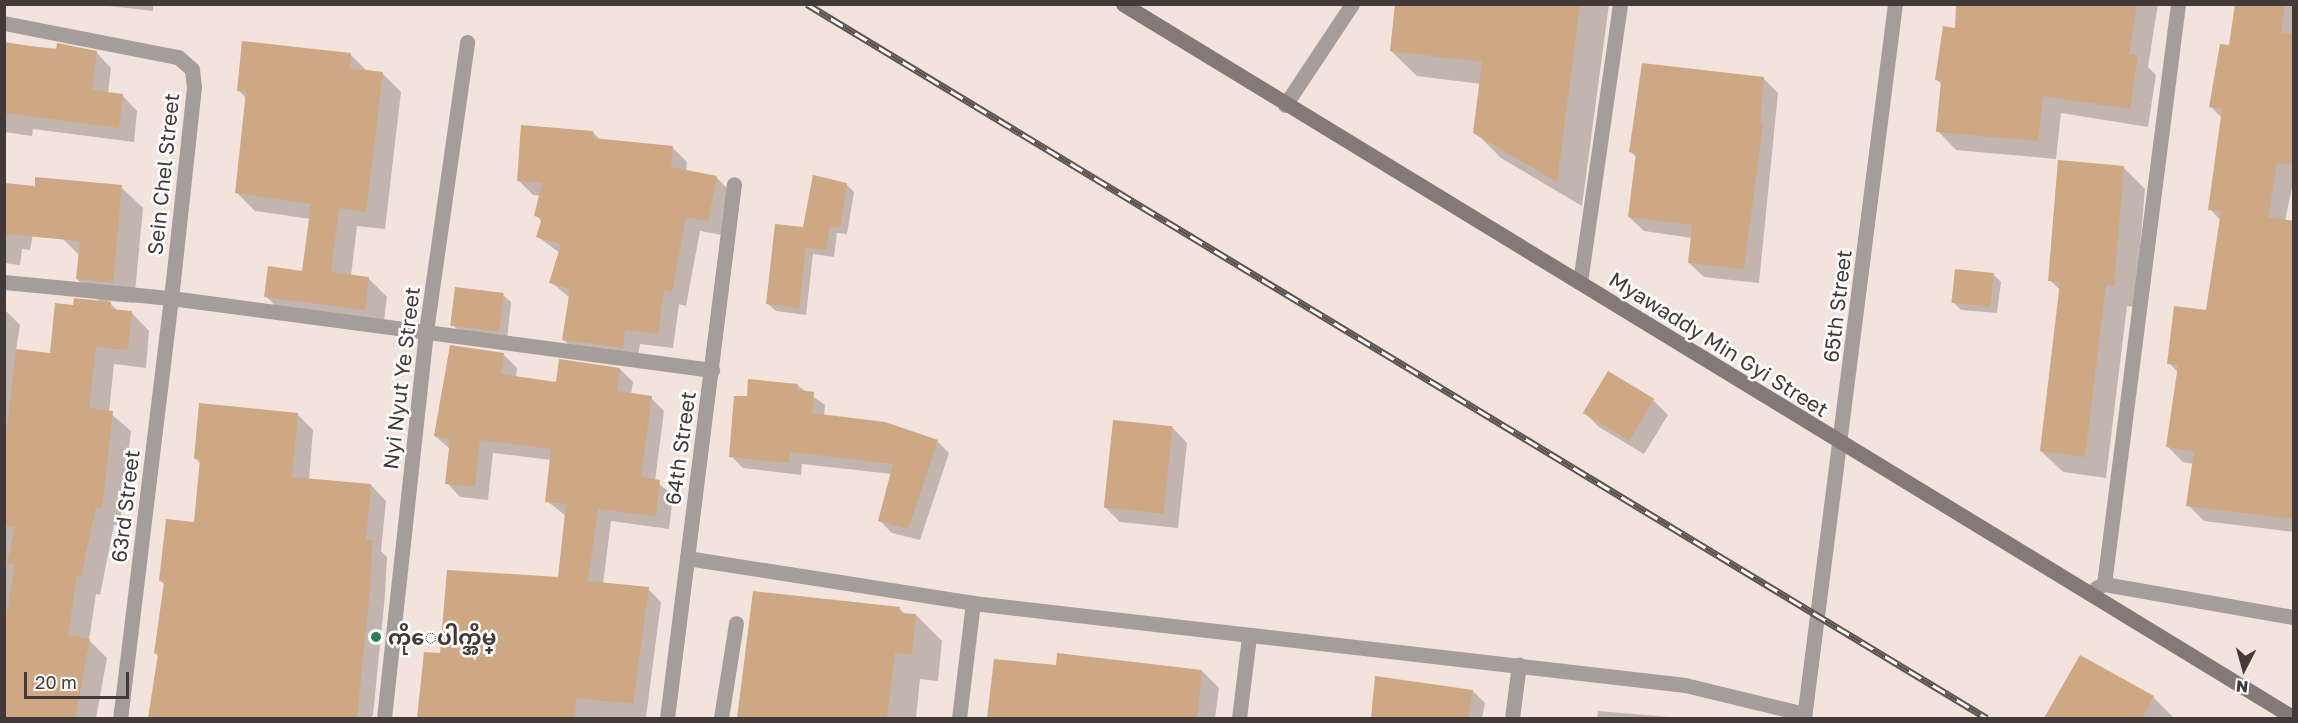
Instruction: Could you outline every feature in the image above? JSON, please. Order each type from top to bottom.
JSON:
[{"type":"main road","name":"Myawaddy Min Gyi Street","points":[[1127,6],[1285,105],[1580,282],[1842,446],[2294,718]]},
{"type":"street","points":[[1285,105],[1352,4]]},
{"type":"street","points":[[1580,282],[1620,4]]},
{"type":"street","name":"65th Street","points":[[1804,716],[1842,446],[1895,4]]},
{"type":"street","points":[[2104,584],[2178,4]]},
{"type":"street","name":"Sein Chel Street","points":[[4,23],[178,57],[192,69],[194,87],[171,298]]},
{"type":"street","name":"Nyi Nyut Ye Street","points":[[384,718],[426,331],[467,42]]},
{"type":"street","name":"64th Street","points":[[667,718],[734,184]]},
{"type":"street","points":[[4,282],[171,298],[712,370]]},
{"type":"street","name":"63rd Street","points":[[120,718],[171,298]]},
{"type":"street","points":[[687,558],[973,603],[1249,636],[1520,664],[1684,685],[1804,716]]},
{"type":"street","points":[[2085,592],[2104,584],[2294,617]]},
{"type":"street","points":[[959,718],[973,603]]},
{"type":"street","points":[[721,718],[736,623]]},
{"type":"street","points":[[1239,718],[1249,636]]},
{"type":"street","points":[[1512,718],[1520,664]]},
{"type":"building","points":[[1395,4],[1580,4],[1557,182],[1473,133],[1482,62],[1390,51]]},
{"type":"building","points":[[1956,4],[2137,4],[2129,54],[2138,55],[2130,109],[2043,96],[2038,141],[1936,132],[1941,81],[1935,80],[1943,26],[1955,28]]},
{"type":"building","points":[[2235,4],[2285,4],[2281,33],[2294,34],[2294,165],[2277,163],[2268,217],[2294,221],[2294,519],[2186,506],[2194,451],[2166,447],[2178,365],[2167,364],[2174,306],[2206,310],[2221,211],[2208,210],[2222,109],[2209,107],[2220,44],[2229,45]]},
{"type":"building","points":[[242,41],[351,53],[349,68],[383,72],[366,212],[339,208],[331,272],[369,277],[365,310],[264,297],[268,266],[302,271],[311,204],[235,193],[246,92],[237,91]]},
{"type":"building","points":[[4,42],[56,50],[57,43],[97,51],[92,90],[123,94],[119,128],[4,113]]},
{"type":"building","points":[[1642,63],[1764,77],[1760,123],[1763,124],[1744,269],[1688,263],[1692,225],[1628,217],[1636,153],[1629,152]]},
{"type":"building","points":[[521,125],[593,131],[593,138],[673,146],[671,167],[717,176],[708,221],[686,217],[672,292],[664,290],[658,334],[625,330],[623,348],[562,340],[570,289],[549,283],[561,244],[536,237],[542,218],[534,216],[542,183],[517,181]]},
{"type":"building","points":[[2058,160],[2124,166],[2114,286],[2106,285],[2085,457],[2040,451],[2060,282],[2048,281]]},
{"type":"building","points":[[813,175],[847,183],[840,228],[830,226],[826,250],[806,247],[799,308],[766,304],[775,224],[803,227]]},
{"type":"building","points":[[35,177],[122,185],[113,283],[76,279],[80,241],[4,234],[4,183],[35,186]]},
{"type":"building","points":[[1955,269],[1994,273],[1990,307],[1951,303]]},
{"type":"building","points":[[455,287],[504,293],[499,332],[450,326]]},
{"type":"building","points":[[74,298],[111,302],[111,309],[132,311],[128,350],[96,347],[89,408],[113,411],[102,508],[96,507],[81,577],[77,576],[68,635],[90,639],[75,718],[4,718],[4,631],[15,564],[7,563],[15,527],[4,526],[4,452],[16,349],[50,353],[55,303],[73,305]]},
{"type":"building","points":[[450,345],[504,353],[501,374],[556,382],[559,359],[620,368],[617,391],[652,396],[641,477],[660,480],[656,516],[598,509],[588,581],[649,587],[633,704],[576,698],[575,718],[417,718],[424,652],[440,653],[447,570],[558,577],[566,504],[545,502],[551,449],[480,440],[475,487],[445,484],[450,439],[434,436]]},
{"type":"building","points":[[1608,371],[1654,399],[1629,441],[1583,413]]},
{"type":"building","points":[[748,379],[798,384],[797,390],[814,392],[812,413],[885,422],[938,440],[908,529],[878,521],[893,464],[790,452],[789,463],[729,457],[734,396],[747,396]]},
{"type":"building","points":[[199,403],[298,413],[292,477],[371,484],[366,540],[372,540],[371,579],[357,718],[148,718],[158,654],[154,653],[164,582],[159,581],[166,519],[194,522],[200,459],[194,459]]},
{"type":"building","points":[[1113,420],[1173,426],[1163,514],[1104,508]]},
{"type":"building","points":[[753,591],[900,607],[899,613],[916,614],[912,655],[895,653],[887,718],[737,718]]},
{"type":"building","points":[[1057,653],[1202,670],[1197,718],[987,718],[994,659],[1056,665]]},
{"type":"building","points":[[2080,655],[2154,696],[2142,718],[2044,718]]},
{"type":"building","points":[[1375,676],[1473,690],[1468,718],[1371,718]]},
{"type":"railway","points":[[807,4],[1987,718]]},
{"type":"place","name":"ကိုေပါက္အိမ္","points":[[376,637]]}]
